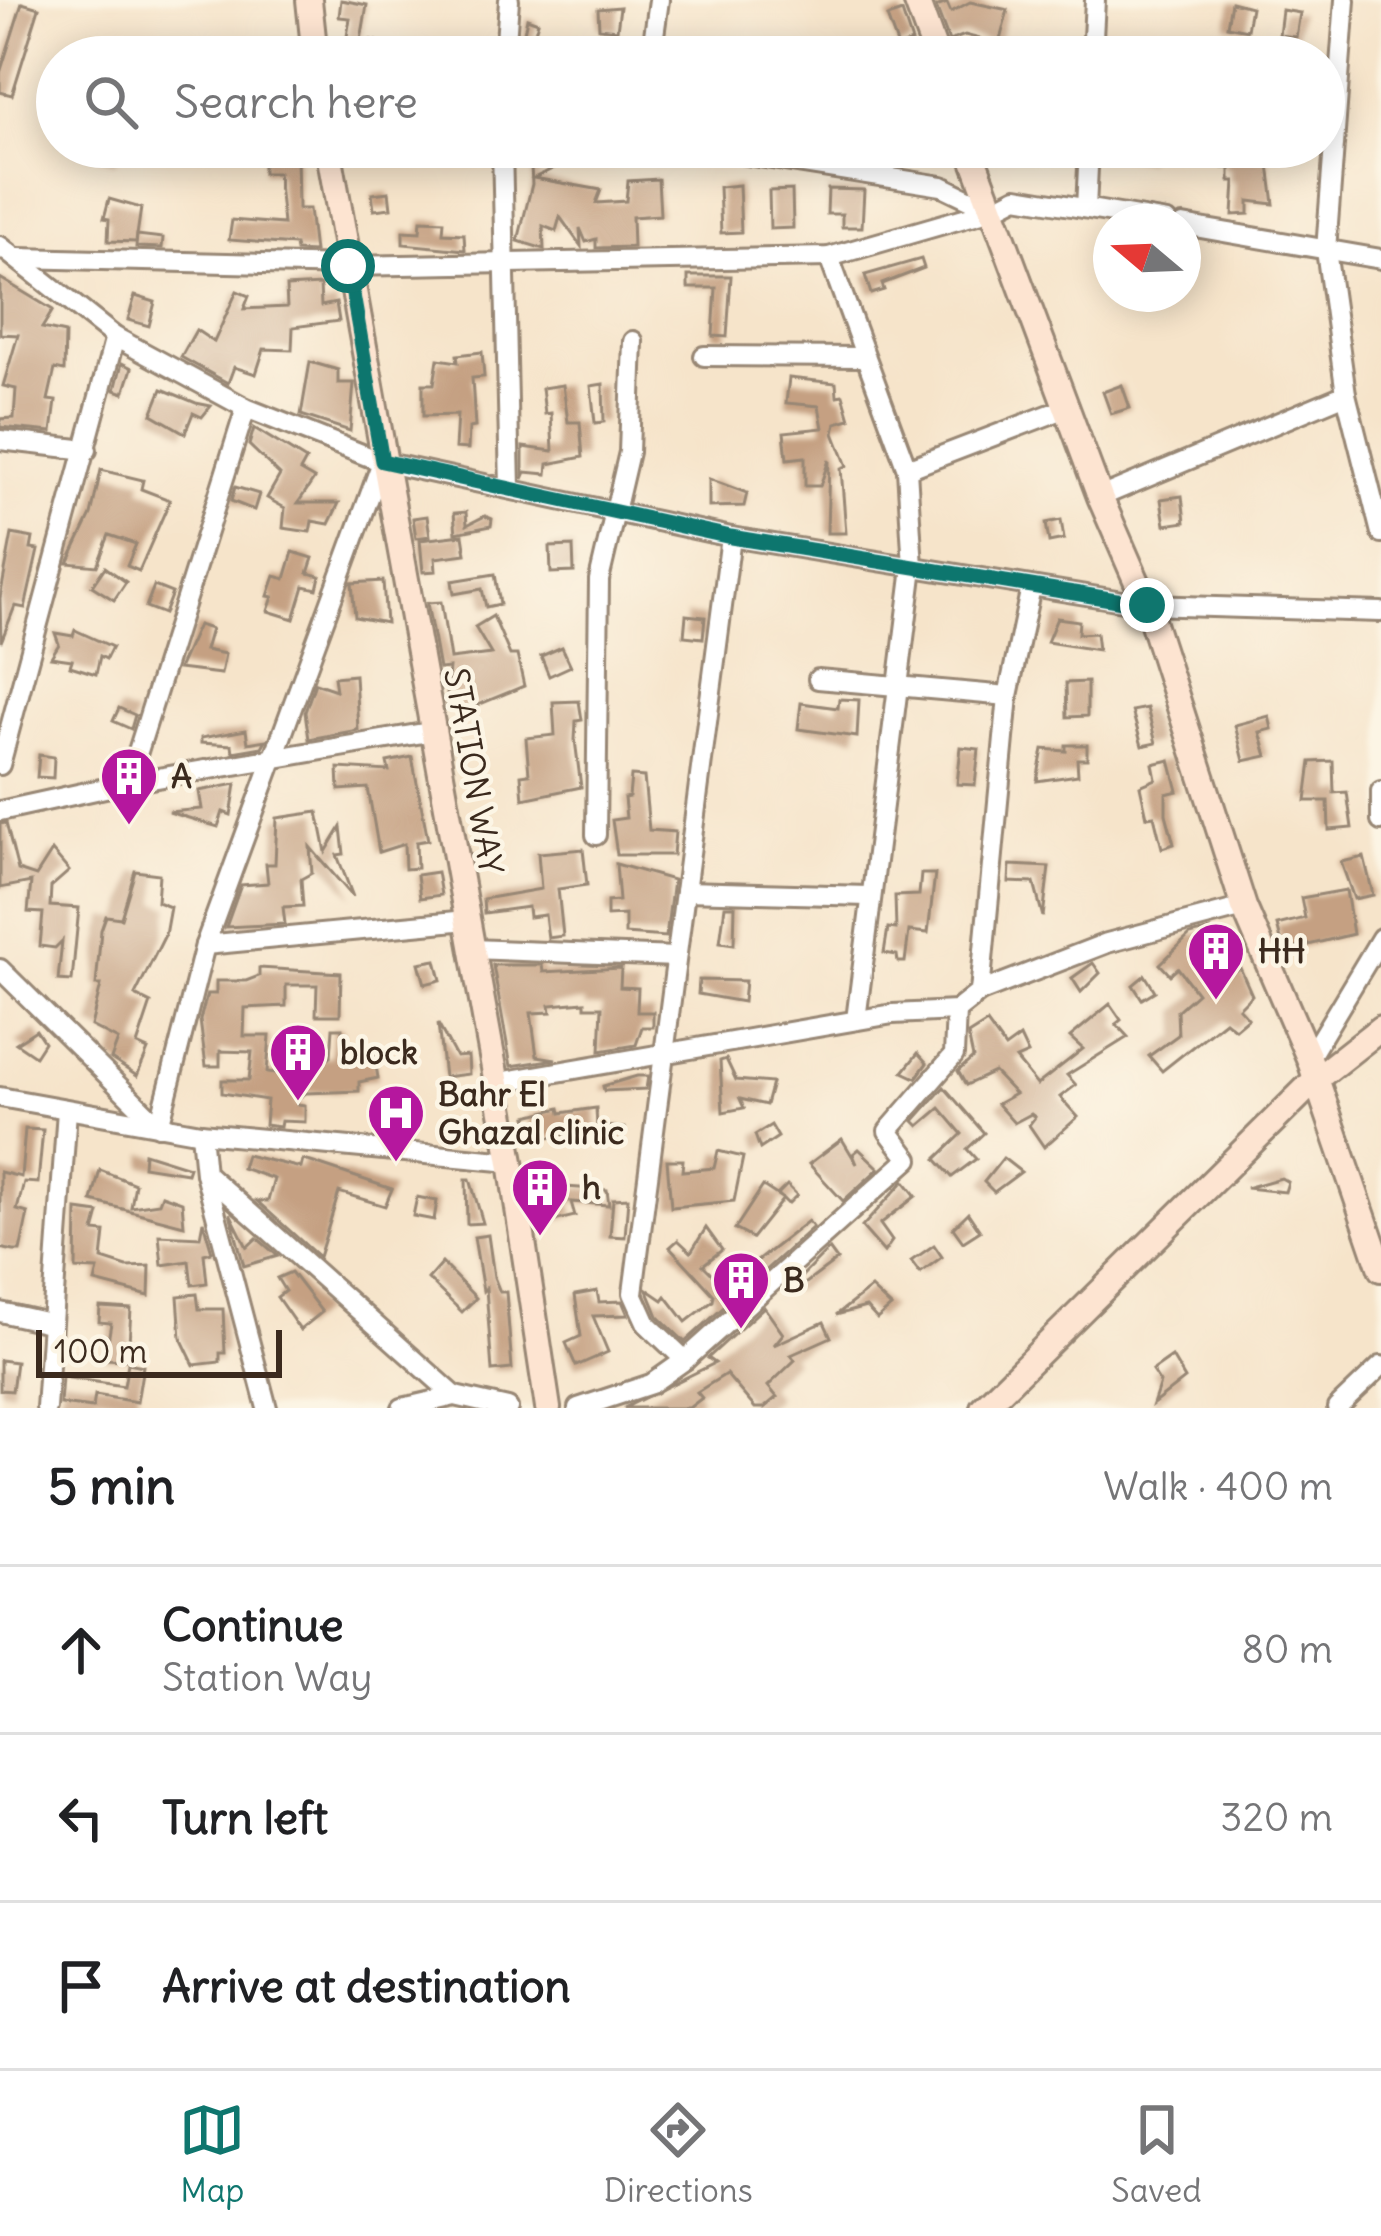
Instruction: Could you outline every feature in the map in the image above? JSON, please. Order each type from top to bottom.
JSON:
[{"type":"street","points":[[309,0],[313,36]]},
{"type":"street","points":[[506,36],[508,0]]},
{"type":"street","points":[[654,36],[659,0]]},
{"type":"street","points":[[916,0],[929,36]]},
{"type":"street","points":[[1093,36],[1094,0]]},
{"type":"street","points":[[1342,36],[1345,0]]},
{"type":"street","name":"STATION WAY","points":[[332,168],[511,1162],[548,1408]]},
{"type":"street","points":[[503,168],[510,488]]},
{"type":"street","points":[[829,168],[942,186],[992,210]]},
{"type":"street","points":[[977,168],[1100,497],[1147,605],[1244,908],[1313,1069],[1381,1269]]},
{"type":"street","points":[[1086,208],[1087,168]]},
{"type":"street","points":[[1332,168],[1326,250],[1346,394],[1381,533]]},
{"type":"street","points":[[18,258],[348,266],[829,257],[992,210],[1017,197],[1093,209]]},
{"type":"street","points":[[1201,228],[1381,259]]},
{"type":"street","points":[[0,245],[116,337],[246,408],[382,461],[731,537],[1147,605],[1381,612]]},
{"type":"street","points":[[829,257],[907,469],[913,567],[868,896],[856,1021]]},
{"type":"street","points":[[0,765],[116,337]]},
{"type":"street","points":[[596,836],[599,580],[629,452],[633,341]]},
{"type":"street","points":[[704,356],[863,357]]},
{"type":"street","points":[[1100,497],[1346,394]]},
{"type":"street","points":[[907,469],[1069,407]]},
{"type":"street","points":[[128,783],[246,408]]},
{"type":"street","points":[[0,440],[87,451]]},
{"type":"street","points":[[159,1126],[205,945],[269,759],[382,461]]},
{"type":"street","points":[[685,1360],[647,1324],[633,1293],[731,537]]},
{"type":"street","points":[[980,992],[1008,696],[1031,586]]},
{"type":"street","points":[[818,679],[1008,696]]},
{"type":"street","points":[[0,811],[128,783],[435,731]]},
{"type":"street","points":[[1381,791],[1381,821]]},
{"type":"street","points":[[685,891],[868,896]]},
{"type":"street","points":[[494,1083],[856,1021],[956,1011],[980,992],[1107,944],[1244,908]]},
{"type":"street","points":[[205,945],[467,920]]},
{"type":"street","points":[[1313,1069],[1381,938]]},
{"type":"street","points":[[472,949],[676,957]]},
{"type":"street","points":[[0,969],[159,1126]]},
{"type":"street","points":[[578,1408],[650,1384],[685,1360],[909,1159],[888,1132],[954,1055],[956,1011]]},
{"type":"street","points":[[983,1408],[1313,1069],[1381,1028]]},
{"type":"street","points":[[0,1097],[201,1133],[511,1162]]},
{"type":"street","points":[[46,1408],[67,1110]]},
{"type":"street","points":[[201,1133],[205,1173],[267,1408]]},
{"type":"street","points":[[205,1173],[455,1396]]},
{"type":"street","points":[[0,1312],[49,1323]]},
{"type":"street","points":[[1337,1408],[1381,1366]]},
{"type":"street","points":[[402,1408],[455,1396],[508,1408]]},
{"type":"building","points":[[341,0],[367,5],[362,36],[347,36],[350,18],[339,17]]},
{"type":"building","points":[[970,2],[1008,10],[1001,36],[947,36],[936,7],[947,3],[951,12]]},
{"type":"building","points":[[1231,2],[1251,7],[1247,30],[1227,26]]},
{"type":"building","points":[[22,3],[39,8],[12,95],[0,92],[0,73]]},
{"type":"building","points":[[620,7],[617,30],[599,28],[598,9]]},
{"type":"building","points":[[1282,10],[1300,13],[1296,36],[1279,35]]},
{"type":"building","points":[[902,12],[910,36],[894,36],[887,17]]},
{"type":"building","points":[[527,18],[538,22],[534,36],[523,36]]},
{"type":"building","points":[[263,168],[297,168],[298,209],[309,209],[314,252],[296,251],[295,245],[229,240],[232,220],[283,224],[278,173],[263,173]]},
{"type":"building","points":[[531,168],[554,168],[534,178],[601,190],[596,203],[626,201],[628,181],[658,179],[660,215],[632,217],[633,247],[596,248],[596,239],[586,242],[580,228],[581,246],[560,217],[556,231],[543,226],[544,249],[518,241],[532,184]]},
{"type":"building","points":[[1230,168],[1269,168],[1274,204],[1249,201],[1249,214],[1233,215],[1235,181],[1230,181]]},
{"type":"building","points":[[739,185],[741,232],[721,233],[719,187]]},
{"type":"building","points":[[828,189],[864,190],[862,227],[842,227],[842,214],[827,214]]},
{"type":"building","points":[[792,190],[793,228],[770,229],[769,191]]},
{"type":"building","points":[[389,192],[391,208],[374,210],[372,194]]},
{"type":"building","points":[[109,199],[141,208],[136,242],[108,241],[109,219],[104,218]]},
{"type":"building","points":[[421,220],[444,221],[443,233],[464,234],[465,250],[403,244],[403,231],[420,232]]},
{"type":"building","points":[[137,235],[163,238],[162,248],[136,247]]},
{"type":"building","points":[[921,259],[924,268],[882,284],[884,290],[871,294],[865,275]]},
{"type":"building","points":[[688,276],[731,276],[727,337],[713,336],[716,288],[688,288]]},
{"type":"building","points":[[0,278],[53,310],[42,328],[65,333],[64,371],[55,369],[48,400],[56,401],[52,432],[0,427],[0,419],[14,418],[16,389],[3,386],[18,335],[0,334]]},
{"type":"building","points":[[320,285],[321,306],[336,303],[339,321],[293,327],[292,350],[264,349],[256,374],[234,367],[228,383],[181,357],[196,330],[214,342],[237,291],[249,296],[244,309],[287,307],[286,287]]},
{"type":"building","points":[[135,296],[155,302],[149,326],[128,320]]},
{"type":"building","points":[[482,352],[484,377],[472,378],[475,427],[469,428],[468,449],[455,448],[457,415],[423,416],[423,384],[434,384],[438,359],[458,362],[457,355]]},
{"type":"building","points":[[310,362],[338,370],[338,383],[354,383],[350,431],[301,415]]},
{"type":"building","points":[[122,363],[132,368],[124,393],[115,390]]},
{"type":"building","points":[[789,378],[836,383],[837,396],[843,395],[850,419],[836,423],[834,433],[847,466],[841,468],[846,533],[827,533],[829,460],[820,486],[805,486],[805,457],[787,459],[784,432],[823,428],[819,406],[786,403]]},
{"type":"building","points":[[603,384],[604,422],[595,423],[591,386]]},
{"type":"building","points":[[563,385],[568,422],[580,422],[583,457],[548,464],[547,474],[526,472],[523,479],[523,447],[553,451],[551,413],[545,414],[542,388]]},
{"type":"building","points":[[1122,385],[1130,408],[1111,414],[1103,392]]},
{"type":"building","points":[[162,389],[211,406],[202,417],[193,413],[185,433],[152,414]]},
{"type":"building","points":[[254,428],[306,460],[300,471],[314,479],[298,503],[339,503],[329,524],[312,521],[310,532],[283,528],[285,508],[267,498],[280,475],[249,445]]},
{"type":"building","points":[[101,470],[143,480],[141,489],[170,500],[139,571],[127,566],[136,544],[109,535],[97,566],[68,563],[91,515]]},
{"type":"building","points":[[709,479],[747,493],[744,506],[709,507]]},
{"type":"building","points":[[235,487],[259,494],[254,510],[231,501]]},
{"type":"building","points":[[1182,496],[1185,522],[1165,525],[1161,499]]},
{"type":"building","points":[[466,512],[467,525],[485,516],[492,519],[491,526],[456,533],[454,513]]},
{"type":"building","points":[[427,516],[430,536],[416,538],[413,518]]},
{"type":"building","points":[[1061,520],[1064,539],[1049,542],[1046,523]]},
{"type":"building","points":[[12,534],[33,538],[31,549],[38,550],[25,608],[15,606],[1,642],[0,598]]},
{"type":"building","points":[[463,535],[466,554],[435,558],[436,571],[423,572],[420,540]]},
{"type":"building","points":[[573,546],[574,572],[551,573],[550,547]]},
{"type":"building","points":[[293,552],[313,558],[308,573],[320,576],[317,589],[304,586],[294,619],[268,611],[275,576],[285,579]]},
{"type":"building","points":[[105,567],[126,582],[114,600],[92,586]]},
{"type":"building","points":[[495,574],[500,604],[486,607],[482,589],[454,594],[452,581]]},
{"type":"building","points":[[383,581],[386,623],[355,617],[352,583]]},
{"type":"building","points":[[154,586],[172,593],[164,614],[146,607]]},
{"type":"building","points":[[441,602],[450,659],[491,654],[475,627],[493,616],[510,655],[517,655],[524,686],[468,709],[446,710],[449,668],[439,669],[427,603]]},
{"type":"building","points":[[686,615],[705,617],[703,638],[684,636]]},
{"type":"building","points":[[1057,618],[1079,621],[1078,634],[1096,633],[1098,650],[1047,642]]},
{"type":"building","points":[[198,625],[211,629],[205,650],[225,654],[221,674],[178,669]]},
{"type":"building","points":[[75,630],[112,647],[106,659],[100,656],[96,674],[70,666],[72,660],[51,657],[59,644],[55,633],[73,636]]},
{"type":"building","points":[[562,647],[571,666],[549,676],[541,656]]},
{"type":"building","points":[[355,675],[358,730],[309,739],[305,712],[315,683],[336,690],[334,677]]},
{"type":"building","points":[[1087,682],[1087,716],[1067,717],[1066,683]]},
{"type":"building","points":[[839,699],[859,700],[857,737],[798,729],[801,703],[838,708]]},
{"type":"building","points":[[579,701],[582,720],[576,721],[575,740],[581,787],[523,799],[521,775],[529,774],[526,738],[555,735],[553,702]]},
{"type":"building","points":[[119,708],[135,715],[131,729],[113,721]]},
{"type":"building","points":[[1147,708],[1156,743],[1142,746],[1132,711]]},
{"type":"building","points":[[1269,716],[1272,729],[1260,732],[1267,756],[1244,761],[1235,725]]},
{"type":"building","points":[[246,730],[248,743],[266,740],[262,747],[233,752],[232,745],[201,743],[201,738]]},
{"type":"building","points":[[1066,745],[1087,745],[1087,759],[1077,759],[1078,775],[1037,781],[1043,749],[1066,751]]},
{"type":"building","points":[[961,747],[979,749],[975,785],[957,784]]},
{"type":"building","points":[[39,755],[54,757],[53,778],[37,777]]},
{"type":"building","points":[[412,757],[428,840],[416,842],[417,868],[405,869],[404,844],[379,852],[368,788],[339,790],[338,768],[389,771],[387,762]]},
{"type":"building","points":[[1170,760],[1178,791],[1166,794],[1166,814],[1174,844],[1162,848],[1154,816],[1147,817],[1140,786],[1156,779],[1153,764]]},
{"type":"building","points":[[1333,761],[1334,793],[1347,792],[1352,828],[1329,830],[1328,801],[1306,801],[1311,762]]},
{"type":"building","points":[[631,776],[644,777],[649,830],[675,832],[673,855],[617,855],[612,820],[626,818],[624,798],[629,797]]},
{"type":"building","points":[[236,784],[231,815],[223,812],[218,827],[169,812],[202,809],[199,791]]},
{"type":"building","points":[[318,812],[326,852],[341,827],[344,854],[337,855],[353,897],[310,847],[312,873],[301,879],[303,906],[283,907],[285,924],[226,927],[241,885],[268,883],[266,864],[275,864],[277,818]]},
{"type":"building","points":[[6,823],[18,870],[36,876],[52,851],[69,871],[51,887],[50,906],[79,908],[72,981],[58,980],[62,941],[55,948],[40,946],[43,913],[28,912],[31,882],[0,888],[0,824]]},
{"type":"building","points":[[583,849],[587,885],[558,889],[563,936],[548,938],[545,915],[529,917],[528,907],[484,913],[483,899],[541,889],[538,853]]},
{"type":"building","points":[[1364,857],[1373,895],[1354,899],[1341,862]]},
{"type":"building","points":[[616,864],[673,880],[666,937],[625,934],[625,915],[607,916],[607,902],[619,901]]},
{"type":"building","points":[[1010,865],[1049,867],[1043,917],[1034,883],[1009,882]]},
{"type":"building","points":[[135,871],[159,874],[157,902],[170,907],[165,935],[135,995],[151,1003],[137,1045],[148,1050],[137,1076],[111,1059],[118,1040],[91,1026],[101,985],[96,985],[101,930],[106,916],[121,918]]},
{"type":"building","points":[[437,872],[441,895],[420,898],[417,875]]},
{"type":"building","points":[[921,874],[935,874],[928,933],[909,931],[905,962],[898,962],[897,955],[884,953],[888,928],[896,929],[895,896],[919,895]]},
{"type":"building","points":[[1346,890],[1353,934],[1284,951],[1277,925],[1305,918],[1301,898]]},
{"type":"building","points":[[725,906],[735,906],[734,944],[720,942]]},
{"type":"building","points":[[1211,930],[1217,936],[1210,943],[1236,970],[1240,968],[1252,995],[1239,1008],[1248,1018],[1235,1029],[1225,1021],[1162,1071],[1149,1056],[1178,1035],[1177,1011],[1197,993],[1178,968],[1170,975],[1160,964],[1190,935]]},
{"type":"building","points":[[436,960],[441,980],[425,984],[419,963]]},
{"type":"building","points":[[1093,963],[1100,973],[1081,992],[1072,978]]},
{"type":"building","points":[[493,965],[542,965],[543,972],[621,968],[620,987],[638,988],[637,1012],[653,1012],[653,1027],[642,1027],[636,1045],[600,1051],[602,1007],[585,1007],[585,1002],[550,1005],[551,1012],[531,1013],[537,1056],[556,1059],[511,1066]]},
{"type":"building","points":[[259,968],[341,973],[340,1015],[316,1015],[317,985],[286,985],[286,1006],[245,1008],[244,1036],[270,1036],[267,1072],[303,1076],[303,1060],[331,1057],[333,1028],[342,1028],[343,1057],[374,1054],[378,1078],[359,1082],[359,1091],[306,1093],[297,1099],[297,1104],[305,1105],[305,1122],[281,1121],[280,1127],[265,1125],[267,1100],[222,1093],[222,1080],[249,1080],[252,1052],[220,1051],[220,1066],[206,1066],[200,1020],[207,994],[216,994],[216,981],[246,981],[259,976]]},
{"type":"building","points":[[1145,975],[1155,991],[1142,999],[1133,985]]},
{"type":"building","points":[[699,980],[745,981],[743,1002],[698,994]]},
{"type":"building","points":[[1110,1004],[1121,1020],[1116,1024],[1128,1037],[1067,1075],[1076,1085],[1060,1097],[1078,1117],[1044,1147],[1029,1125],[1035,1117],[1031,1114],[1014,1123],[997,1104],[1015,1094],[994,1072],[966,1085],[958,1071],[973,1058],[968,1035],[987,1023],[1005,1048],[1020,1037],[1028,1054],[1016,1059],[1037,1085],[1083,1049],[1070,1037]]},
{"type":"building","points":[[438,1024],[456,1057],[468,1056],[469,1074],[444,1077]]},
{"type":"building","points":[[36,1030],[44,1042],[35,1056],[16,1043]]},
{"type":"building","points":[[918,1053],[927,1063],[916,1078],[903,1072]]},
{"type":"building","points":[[726,1059],[736,1080],[772,1083],[766,1105],[740,1099],[744,1108],[723,1112],[720,1061]]},
{"type":"building","points":[[648,1076],[646,1089],[604,1091],[603,1086]]},
{"type":"building","points":[[944,1087],[984,1133],[967,1149],[976,1159],[952,1177],[936,1159],[962,1134],[940,1108],[919,1126],[914,1121]]},
{"type":"building","points":[[560,1108],[561,1113],[596,1108],[597,1128],[534,1141],[527,1116]]},
{"type":"building","points":[[771,1125],[778,1137],[760,1149],[755,1135]]},
{"type":"building","points":[[604,1126],[624,1128],[623,1145],[603,1144]]},
{"type":"building","points":[[25,1129],[43,1130],[38,1183],[24,1182],[17,1210],[28,1213],[20,1251],[14,1251],[0,1248],[0,1172],[21,1177]]},
{"type":"building","points":[[842,1139],[857,1164],[853,1154],[859,1149],[879,1168],[843,1201],[809,1164]]},
{"type":"building","points":[[718,1151],[743,1157],[734,1201],[671,1207],[667,1160],[683,1160],[682,1171],[714,1168]]},
{"type":"building","points":[[144,1153],[189,1167],[187,1173],[143,1166]]},
{"type":"building","points":[[246,1155],[301,1168],[303,1160],[392,1189],[385,1206],[339,1192],[319,1257],[257,1201],[268,1201],[274,1179],[242,1168]]},
{"type":"building","points":[[1003,1158],[1021,1172],[994,1192],[984,1182]]},
{"type":"building","points":[[100,1170],[135,1184],[131,1207],[159,1203],[162,1195],[182,1202],[184,1225],[92,1201]]},
{"type":"building","points":[[1281,1178],[1288,1182],[1285,1192],[1246,1188]]},
{"type":"building","points":[[466,1179],[470,1179],[483,1223],[467,1224]]},
{"type":"building","points":[[904,1181],[916,1196],[880,1224],[892,1241],[884,1252],[862,1227]]},
{"type":"building","points":[[537,1185],[607,1190],[609,1205],[571,1202],[575,1216],[550,1222],[548,1199],[535,1197]]},
{"type":"building","points":[[787,1185],[797,1195],[788,1204],[778,1194]]},
{"type":"building","points":[[763,1186],[783,1199],[752,1238],[735,1229]]},
{"type":"building","points":[[417,1197],[437,1201],[434,1220],[413,1216]]},
{"type":"building","points":[[628,1198],[625,1237],[610,1236],[613,1199]]},
{"type":"building","points":[[77,1210],[99,1213],[94,1231],[105,1232],[102,1259],[127,1267],[150,1266],[149,1296],[95,1282],[98,1270],[76,1269]]},
{"type":"building","points":[[230,1213],[247,1247],[257,1238],[278,1256],[244,1266]]},
{"type":"building","points":[[968,1213],[980,1231],[963,1242],[953,1228]]},
{"type":"building","points":[[203,1221],[212,1252],[204,1254],[207,1283],[192,1285],[189,1261],[162,1265],[159,1235],[200,1237]]},
{"type":"building","points":[[808,1221],[813,1227],[762,1273],[752,1265]]},
{"type":"building","points":[[706,1228],[722,1250],[703,1265],[725,1287],[740,1275],[748,1285],[685,1342],[658,1316],[647,1289],[663,1300],[666,1296],[686,1322],[713,1301],[714,1295],[670,1247],[678,1240],[691,1252]]},
{"type":"building","points":[[488,1235],[494,1277],[500,1292],[506,1292],[512,1369],[492,1371],[486,1288],[483,1291],[474,1237]]},
{"type":"building","points":[[934,1245],[942,1257],[920,1273],[911,1261]]},
{"type":"building","points":[[829,1249],[837,1260],[794,1292],[790,1288]]},
{"type":"building","points":[[442,1263],[476,1298],[462,1312],[428,1279]]},
{"type":"building","points":[[291,1272],[322,1312],[300,1330],[277,1297],[285,1291],[277,1278]]},
{"type":"building","points":[[871,1288],[891,1307],[877,1319],[866,1307],[836,1315]]},
{"type":"building","points":[[597,1291],[599,1302],[622,1301],[628,1315],[593,1316],[608,1352],[576,1366],[566,1343],[581,1336],[575,1295]]},
{"type":"building","points":[[197,1294],[199,1309],[223,1309],[225,1353],[220,1353],[220,1362],[194,1365],[181,1338],[178,1296]]},
{"type":"building","points":[[100,1307],[131,1309],[128,1360],[105,1359],[111,1323],[99,1322]]},
{"type":"building","points":[[764,1307],[783,1334],[774,1345],[824,1322],[831,1337],[791,1355],[795,1360],[768,1386],[777,1397],[764,1408],[755,1408],[726,1374],[697,1392],[702,1398],[689,1408],[624,1408],[715,1363],[708,1358]]},
{"type":"building","points":[[1172,1357],[1185,1379],[1153,1404],[1160,1383],[1152,1371]]},
{"type":"building","points":[[0,1360],[16,1362],[12,1391],[0,1390]]},
{"type":"building","points":[[128,1363],[143,1366],[137,1402],[95,1395],[93,1408],[60,1404],[62,1377],[124,1386]]},
{"type":"place","name":"A","points":[[129,827]]},
{"type":"place","name":"HH","points":[[1216,1002]]},
{"type":"place","name":"block","points":[[298,1103]]},
{"type":"place","name":"Bahr El Ghazal clinic","points":[[396,1164]]},
{"type":"place","name":"h","points":[[540,1238]]},
{"type":"place","name":"B","points":[[741,1331]]},
{"type":"route","points":[[348,266],[382,461],[731,537],[1147,605]]}]
